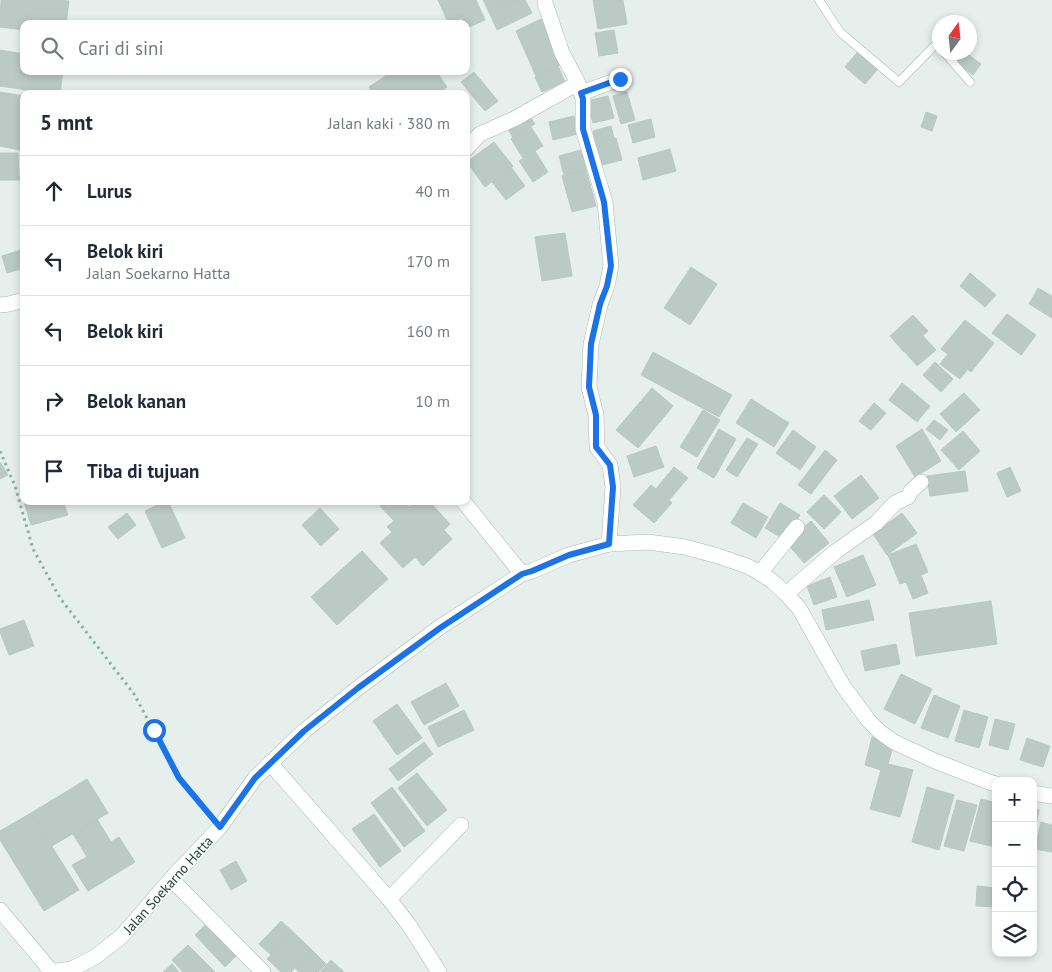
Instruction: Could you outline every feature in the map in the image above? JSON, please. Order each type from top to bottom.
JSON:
[{"type":"street","points":[[545,3],[562,53],[583,99],[583,129],[604,202],[611,266],[591,344],[589,387],[596,415],[596,447],[610,465],[613,487],[609,544]]},
{"type":"street","points":[[470,145],[480,134],[579,88],[620,79]]},
{"type":"street","points":[[0,305],[20,301]]},
{"type":"street","points":[[786,594],[834,552],[876,523],[891,508],[908,497],[921,482]]},
{"type":"street","points":[[466,505],[522,574]]},
{"type":"street","points":[[760,573],[797,527]]},
{"type":"street","name":"Jalan Soekarno Hatta","points":[[50,972],[72,969],[95,957],[122,936],[171,879],[220,827],[255,778],[304,731],[358,688],[440,628],[522,574],[569,555],[609,544],[648,542],[685,547],[747,566],[760,573],[786,594],[799,608],[843,686],[869,721],[880,732],[894,742],[935,761],[992,782]]},
{"type":"street","points":[[270,763],[389,899],[409,925],[439,972]]},
{"type":"street","points":[[1037,794],[1052,796]]},
{"type":"street","points":[[389,899],[461,825]]},
{"type":"street","points":[[171,879],[263,972]]},
{"type":"street","points":[[0,910],[50,972]]},
{"type":"lane","points":[[819,0],[840,32],[899,82],[932,48]]},
{"type":"lane","points":[[951,60],[970,82]]},
{"type":"path","points":[[0,451],[15,486],[20,504]]},
{"type":"path","points":[[20,505],[33,549],[60,598],[134,694],[179,778],[220,827]]},
{"type":"building","points":[[1,0],[69,1],[67,20],[20,20],[20,30],[0,27]]},
{"type":"building","points":[[438,0],[476,0],[485,20],[470,27],[470,20],[462,20],[461,18],[447,20]]},
{"type":"building","points":[[483,0],[515,0],[489,12]]},
{"type":"building","points":[[515,0],[525,0],[532,13],[497,30],[489,12]]},
{"type":"building","points":[[593,0],[623,0],[627,24],[598,29]]},
{"type":"building","points":[[541,19],[562,64],[536,76],[516,31]]},
{"type":"building","points":[[614,30],[618,53],[599,56],[595,33]]},
{"type":"building","points":[[861,48],[881,65],[865,84],[845,67]]},
{"type":"building","points":[[0,50],[20,53],[20,75],[62,75],[61,90],[26,90],[0,86]]},
{"type":"building","points":[[957,60],[976,60],[981,64],[973,75],[956,62]]},
{"type":"building","points":[[558,66],[565,82],[542,92],[535,77]]},
{"type":"building","points":[[474,72],[498,101],[485,111],[470,93],[470,90],[468,90],[461,82]]},
{"type":"building","points":[[387,75],[439,75],[447,87],[442,90],[371,90],[369,87]]},
{"type":"building","points":[[0,92],[20,95],[20,150],[0,146]]},
{"type":"building","points":[[627,92],[635,120],[621,124],[613,96]]},
{"type":"building","points":[[608,96],[614,118],[593,123],[587,101]]},
{"type":"building","points":[[926,112],[937,116],[932,131],[921,127]]},
{"type":"building","points":[[528,114],[535,124],[513,138],[507,127]]},
{"type":"building","points":[[574,116],[578,134],[553,140],[549,122]]},
{"type":"building","points":[[651,119],[655,137],[633,143],[628,125]]},
{"type":"building","points":[[611,126],[614,139],[596,143],[593,131]]},
{"type":"building","points":[[531,127],[543,146],[523,158],[511,139]]},
{"type":"building","points":[[616,138],[622,160],[598,166],[592,145]]},
{"type":"building","points":[[494,142],[513,166],[485,187],[470,166],[470,160]]},
{"type":"building","points":[[670,149],[676,171],[643,180],[638,158]]},
{"type":"building","points":[[581,150],[586,170],[564,175],[559,156]]},
{"type":"building","points":[[535,151],[548,172],[533,182],[519,161]]},
{"type":"building","points":[[0,153],[18,153],[19,180],[0,180]]},
{"type":"building","points":[[511,167],[525,186],[506,200],[492,182]]},
{"type":"building","points":[[586,170],[596,206],[572,212],[562,176]]},
{"type":"building","points":[[565,233],[572,276],[542,281],[535,237]]},
{"type":"building","points":[[20,250],[20,269],[7,273],[2,256]]},
{"type":"building","points":[[691,267],[717,284],[690,325],[664,308]]},
{"type":"building","points":[[970,273],[996,295],[985,307],[960,286]]},
{"type":"building","points":[[1038,288],[1052,296],[1052,318],[1029,304]]},
{"type":"building","points":[[1007,314],[1036,335],[1021,355],[992,333]]},
{"type":"building","points":[[913,315],[928,331],[904,352],[890,336]]},
{"type":"building","points":[[965,320],[994,343],[971,372],[941,349]]},
{"type":"building","points":[[923,336],[936,350],[917,366],[905,352]]},
{"type":"building","points":[[653,352],[732,395],[719,417],[641,375]]},
{"type":"building","points":[[948,354],[967,370],[960,379],[940,364]]},
{"type":"building","points":[[935,362],[953,379],[941,392],[923,375]]},
{"type":"building","points":[[902,383],[930,406],[917,422],[889,400]]},
{"type":"building","points":[[652,388],[673,406],[638,448],[616,430]]},
{"type":"building","points":[[964,393],[980,410],[956,432],[940,414]]},
{"type":"building","points":[[751,399],[789,423],[774,447],[736,423]]},
{"type":"building","points":[[874,403],[886,413],[871,430],[859,421]]},
{"type":"building","points":[[703,410],[720,420],[697,457],[680,447]]},
{"type":"building","points":[[934,420],[948,430],[940,440],[926,429]]},
{"type":"building","points":[[719,429],[736,439],[714,478],[697,468]]},
{"type":"building","points":[[922,429],[941,461],[915,477],[896,446]]},
{"type":"building","points":[[793,430],[816,447],[800,470],[776,453]]},
{"type":"building","points":[[963,431],[980,451],[959,470],[941,450]]},
{"type":"building","points":[[747,438],[758,444],[737,477],[726,470]]},
{"type":"building","points":[[656,446],[664,467],[634,477],[627,456]]},
{"type":"building","points":[[825,450],[837,460],[811,494],[798,485]]},
{"type":"building","points":[[0,462],[8,475],[0,479]]},
{"type":"building","points":[[674,467],[688,478],[669,500],[672,503],[654,523],[633,505],[651,485],[656,489]]},
{"type":"building","points":[[1010,467],[1021,491],[1007,497],[997,473]]},
{"type":"building","points":[[965,471],[968,491],[930,496],[927,476]]},
{"type":"building","points":[[861,475],[879,498],[852,519],[834,496]]},
{"type":"building","points":[[824,495],[841,512],[824,529],[807,512]]},
{"type":"building","points":[[743,503],[768,517],[756,538],[731,523]]},
{"type":"building","points":[[780,503],[800,515],[785,540],[765,528]]},
{"type":"building","points":[[25,505],[64,505],[68,515],[31,525]]},
{"type":"building","points":[[158,505],[170,505],[185,538],[162,548],[145,511]]},
{"type":"building","points":[[407,505],[409,507],[411,505],[433,505],[450,524],[444,530],[452,539],[423,566],[415,557],[403,568],[380,543],[392,532],[387,527],[394,521],[380,506]]},
{"type":"building","points":[[320,508],[339,529],[321,546],[302,525]]},
{"type":"building","points":[[127,513],[136,525],[118,539],[108,527]]},
{"type":"building","points":[[902,513],[917,533],[887,555],[873,534]]},
{"type":"building","points":[[811,521],[829,543],[804,563],[786,542]]},
{"type":"building","points":[[916,544],[928,572],[921,575],[928,593],[913,599],[906,582],[900,584],[888,555]]},
{"type":"building","points":[[362,551],[388,579],[337,625],[311,597]]},
{"type":"building","points":[[863,555],[876,585],[847,597],[834,567]]},
{"type":"building","points":[[830,577],[837,597],[814,605],[807,586]]},
{"type":"building","points":[[869,600],[874,620],[826,630],[822,610]]},
{"type":"building","points":[[991,601],[997,644],[916,656],[909,613]]},
{"type":"building","points":[[24,620],[34,646],[9,655],[0,629]]},
{"type":"building","points":[[896,644],[900,664],[865,671],[861,651]]},
{"type":"building","points":[[901,674],[932,689],[915,724],[884,709]]},
{"type":"building","points":[[446,683],[459,706],[424,725],[411,702]]},
{"type":"building","points":[[934,695],[960,706],[948,738],[921,728]]},
{"type":"building","points":[[397,704],[422,738],[397,755],[373,721]]},
{"type":"building","points":[[464,710],[474,730],[438,747],[428,727]]},
{"type":"building","points":[[964,710],[988,717],[979,748],[955,741]]},
{"type":"building","points":[[995,719],[1015,724],[1008,750],[989,745]]},
{"type":"building","points":[[872,737],[894,743],[888,764],[913,770],[900,817],[870,809],[881,770],[865,765]]},
{"type":"building","points":[[1027,738],[1050,746],[1043,767],[1020,760]]},
{"type":"building","points":[[424,742],[433,754],[398,781],[389,769]]},
{"type":"building","points":[[417,773],[447,810],[427,826],[398,788]]},
{"type":"building","points":[[87,779],[108,813],[52,846],[31,813]]},
{"type":"building","points":[[392,787],[425,831],[404,847],[371,803]]},
{"type":"building","points":[[927,787],[954,795],[939,850],[912,842]]},
{"type":"building","points":[[981,799],[992,802],[992,846],[970,841]]},
{"type":"building","points":[[957,800],[977,805],[964,851],[944,846]]},
{"type":"building","points":[[31,813],[79,890],[44,911],[0,840],[0,831]]},
{"type":"building","points":[[374,814],[401,851],[380,867],[352,829]]},
{"type":"building","points":[[97,819],[111,842],[119,837],[135,862],[88,891],[72,865],[87,857],[73,834]]},
{"type":"building","points":[[1041,822],[1052,825],[1052,852],[1037,849]]},
{"type":"building","points":[[236,861],[247,881],[231,890],[220,870]]},
{"type":"building","points":[[977,886],[992,888],[992,907],[976,906]]},
{"type":"building","points":[[281,921],[293,932],[271,955],[259,944]]},
{"type":"building","points":[[206,924],[236,956],[225,967],[195,935]]},
{"type":"building","points":[[293,932],[312,950],[291,972],[281,972],[267,959]]},
{"type":"building","points":[[188,945],[215,972],[183,972],[172,960]]},
{"type":"building","points":[[312,950],[326,964],[318,972],[299,972],[295,968]]},
{"type":"building","points":[[331,960],[344,972],[320,972]]},
{"type":"building","points":[[172,964],[179,972],[163,972]]},
{"type":"route","points":[[154,730],[179,778],[220,827],[255,778],[304,731],[358,688],[440,628],[522,574],[569,555],[609,544],[613,487],[610,465],[596,447],[596,415],[589,387],[591,344],[611,266],[604,202],[583,129],[583,99],[581,93],[620,79]]}]
